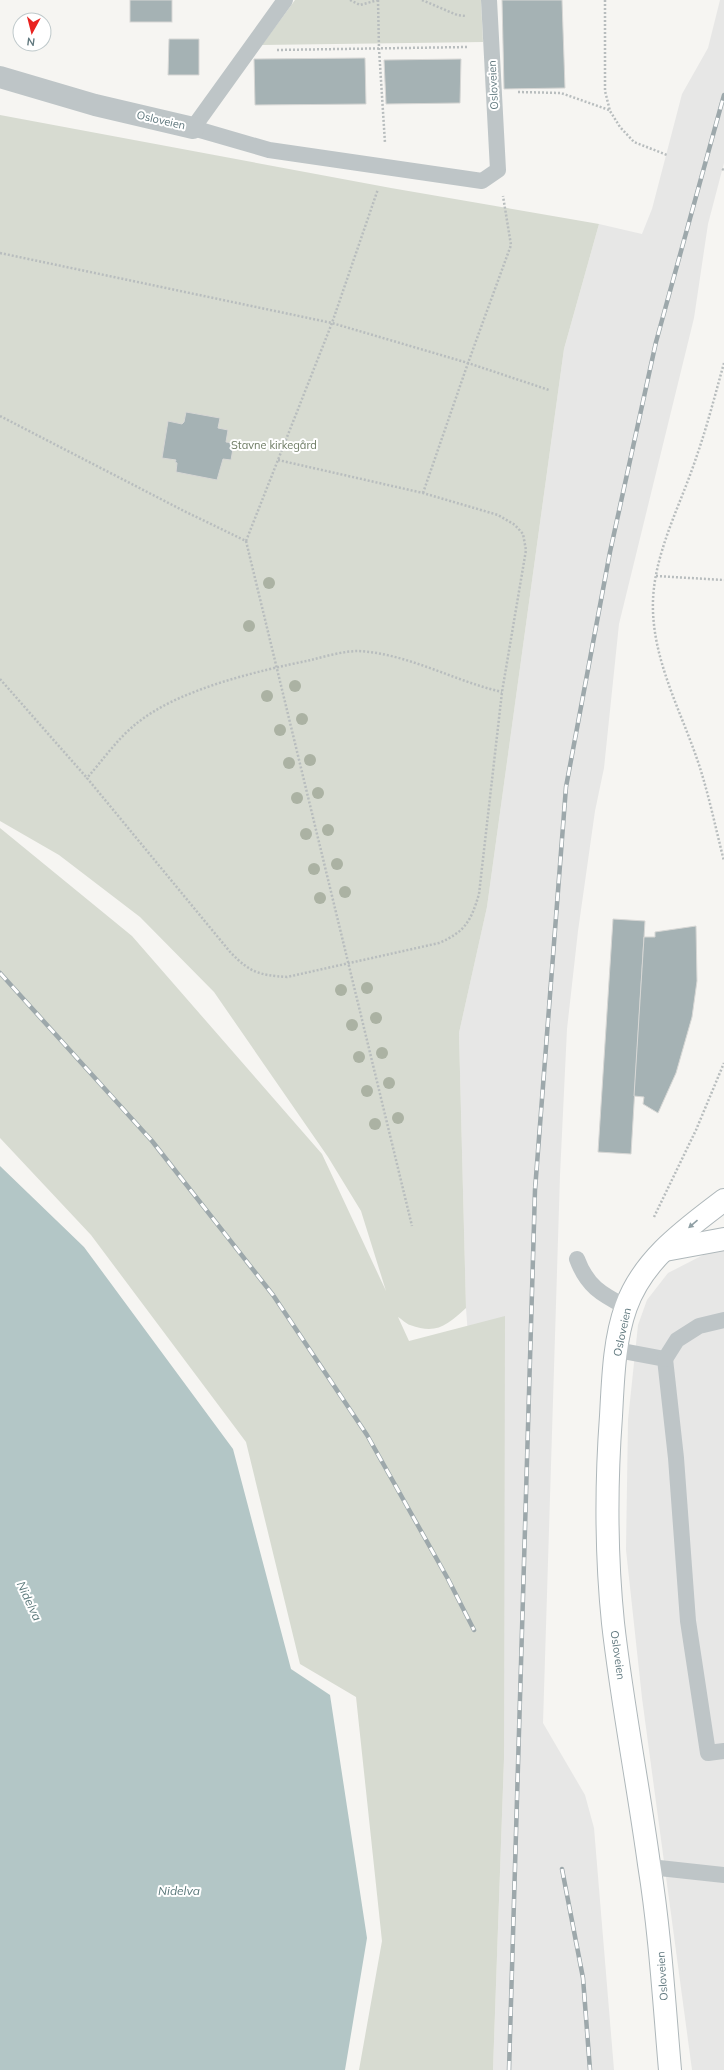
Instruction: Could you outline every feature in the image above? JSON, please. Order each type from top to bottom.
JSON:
[{"type":"street","name":"Osloveien","points":[[0,77],[95,105],[193,128]]},
{"type":"street","name":"Osloveien","points":[[670,2070],[660,1944],[650,1867],[613,1622],[607,1492],[609,1449],[617,1350],[626,1307],[636,1285],[649,1264],[724,1200]]},
{"type":"street","points":[[663,1251],[724,1239]]},
{"type":"lane","name":"Osloveien","points":[[193,128],[285,0]]},
{"type":"lane","name":"Osloveien","points":[[489,0],[498,170]]},
{"type":"lane","points":[[193,128],[269,150],[482,181],[498,170]]},
{"type":"lane","points":[[576,1259],[583,1276],[600,1293],[626,1307]]},
{"type":"lane","points":[[724,1320],[699,1326],[677,1340],[665,1359],[676,1458],[688,1621],[708,1753],[724,1751]]},
{"type":"lane","points":[[617,1350],[665,1359]]},
{"type":"lane","points":[[650,1867],[724,1875]]},
{"type":"path","points":[[350,0],[360,5],[378,0],[378,49],[386,166],[332,323],[246,540],[278,667],[412,1226]]},
{"type":"path","points":[[422,0],[457,16],[490,19]]},
{"type":"path","points":[[605,0],[605,91],[610,111],[620,127],[634,142],[667,155]]},
{"type":"path","points":[[249,51],[491,47]]},
{"type":"path","points":[[536,92],[561,93],[610,111]]},
{"type":"path","points":[[423,493],[511,245],[498,170]]},
{"type":"path","points":[[0,253],[332,323],[468,363],[550,390]]},
{"type":"path","points":[[724,363],[696,458],[667,537],[656,576],[654,618],[661,661],[696,757],[724,861]]},
{"type":"path","points":[[0,416],[184,511],[246,540]]},
{"type":"path","points":[[0,679],[87,778],[231,953],[246,968],[265,975],[287,977],[439,943],[456,936],[466,924],[474,910],[479,894],[502,692],[526,550],[523,534],[515,525],[498,515],[423,493],[278,460]]},
{"type":"path","points":[[656,576],[724,580]]},
{"type":"path","points":[[87,778],[135,724],[171,702],[215,685],[278,667],[358,651],[411,661],[477,686],[502,692]]},
{"type":"path","points":[[654,1217],[719,1080],[724,1063]]},
{"type":"shaded area","points":[[720,0],[724,0],[724,163],[708,224],[694,318],[619,624],[604,768],[595,811],[578,931],[567,1029],[560,1175],[543,1723],[585,1795],[594,1828],[614,2070],[493,2070],[504,1759],[489,1624],[466,1308],[459,1033],[487,907],[564,349],[599,224],[642,234],[652,209],[682,94],[708,48]]},
{"type":"shaded area","points":[[724,1249],[724,2070],[692,2070],[642,1698],[626,1550],[628,1420],[638,1325],[647,1300],[668,1273],[705,1254]]},
{"type":"green space","points":[[295,0],[481,0],[483,42],[262,45]]},
{"type":"green space","name":"Stavne kirkegård","points":[[0,115],[391,188],[599,224],[564,349],[487,907],[459,1033],[466,1308],[441,1327],[435,1328],[419,1328],[407,1324],[398,1317],[409,1341],[505,1316],[504,1759],[493,2070],[359,2070],[382,1941],[356,1697],[300,1664],[246,1442],[91,1235],[0,1138],[0,828],[132,936],[322,1154],[386,1291],[361,1211],[328,1157],[214,992],[140,917],[59,855],[0,821]]},
{"type":"water","name":"Nidelva","points":[[0,1166],[84,1247],[233,1449],[291,1669],[330,1695],[367,1938],[345,2070],[0,2070]]},
{"type":"building","points":[[130,0],[172,0],[172,22],[130,22]]},
{"type":"building","points":[[502,0],[562,0],[565,88],[504,89]]},
{"type":"building","points":[[169,39],[199,39],[199,75],[168,75]]},
{"type":"building","points":[[365,58],[366,104],[255,105],[254,59]]},
{"type":"building","points":[[461,59],[460,103],[386,104],[384,60]]},
{"type":"building","points":[[186,412],[220,418],[218,428],[228,430],[226,442],[234,443],[231,460],[223,459],[217,480],[176,472],[176,460],[162,458],[168,421],[182,424],[184,422]]},
{"type":"building","points":[[613,919],[645,921],[631,1154],[598,1152]]},
{"type":"building","points":[[696,926],[697,981],[692,1017],[676,1073],[658,1113],[643,1104],[644,1097],[634,1096],[644,937],[655,937],[655,932]]},
{"type":"railway","points":[[509,2070],[535,1190],[566,787],[610,552],[656,342],[724,95]]},
{"type":"railway","points":[[0,973],[152,1141],[273,1295],[367,1435],[448,1579],[474,1630]]},
{"type":"railway","points":[[562,1869],[583,1978],[590,2070]]}]
